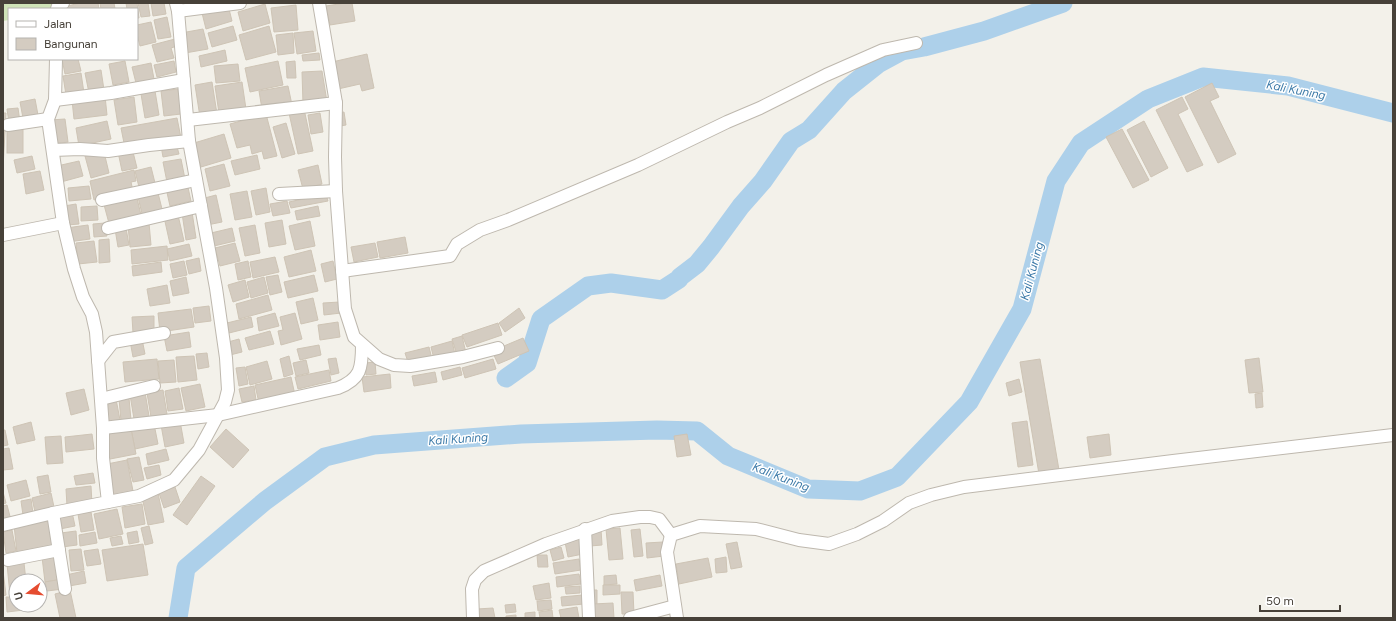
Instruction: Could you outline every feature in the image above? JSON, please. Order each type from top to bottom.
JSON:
[{"type":"street","points":[[3,525],[53,513],[139,496],[174,480],[199,450],[226,402],[228,390],[226,358],[216,288],[190,140],[177,7],[240,3]]},
{"type":"street","points":[[319,3],[336,103],[336,191],[342,271],[345,309],[354,337],[379,359],[394,365],[410,366],[463,357],[498,348]]},
{"type":"street","points":[[342,271],[450,256],[457,244],[480,230],[514,218],[576,190],[638,165],[727,122],[760,108],[826,75],[883,50],[916,43]]},
{"type":"street","points":[[56,60],[55,100],[48,119],[63,223],[74,269],[83,297],[92,314],[96,332],[101,399],[103,458],[108,502]]},
{"type":"street","points":[[55,100],[111,93],[184,80]]},
{"type":"street","points":[[188,120],[336,103]]},
{"type":"street","points":[[8,124],[48,119]]},
{"type":"street","points":[[53,150],[80,149],[108,151],[190,140]]},
{"type":"street","points":[[102,200],[196,180]]},
{"type":"street","points":[[279,194],[336,191]]},
{"type":"street","points":[[108,228],[201,206]]},
{"type":"street","points":[[3,235],[63,223]]},
{"type":"street","points":[[98,361],[113,342],[164,333]]},
{"type":"street","points":[[102,428],[218,414],[330,390],[349,384],[357,376],[362,358],[362,345]]},
{"type":"street","points":[[101,399],[154,386]]},
{"type":"street","points":[[671,534],[700,526],[756,528],[799,540],[829,544],[857,534],[883,521],[909,503],[931,495],[964,487],[1393,435]]},
{"type":"street","points":[[53,513],[65,589]]},
{"type":"street","points":[[473,618],[472,589],[475,580],[484,571],[546,544],[612,520],[640,516],[658,519],[671,534]]},
{"type":"street","points":[[585,529],[589,618]]},
{"type":"street","points":[[630,618],[676,612],[667,552],[671,534]]},
{"type":"street","points":[[8,560],[59,550]]},
{"type":"green space","points":[[3,3],[65,3],[66,8],[8,8],[8,20],[3,21]]},
{"type":"building","points":[[80,3],[98,3],[99,8],[63,8]]},
{"type":"building","points":[[100,3],[114,3],[115,8],[101,8]]},
{"type":"building","points":[[126,3],[137,3],[138,8],[127,8]]},
{"type":"building","points":[[138,3],[148,3],[150,16],[141,17]]},
{"type":"building","points":[[151,3],[164,3],[166,14],[153,16]]},
{"type":"building","points":[[352,3],[355,21],[330,25],[326,6]]},
{"type":"building","points":[[265,4],[270,23],[243,31],[238,12]]},
{"type":"building","points":[[228,5],[232,21],[206,29],[202,13]]},
{"type":"building","points":[[296,5],[298,30],[274,32],[271,8]]},
{"type":"building","points":[[167,17],[171,37],[158,39],[154,20]]},
{"type":"building","points":[[151,22],[156,42],[140,46],[138,38],[138,25]]},
{"type":"building","points":[[233,26],[237,40],[212,47],[208,33]]},
{"type":"building","points":[[269,26],[276,52],[246,60],[239,35]]},
{"type":"building","points":[[203,29],[208,49],[185,53],[181,33]]},
{"type":"building","points":[[313,31],[316,51],[297,54],[294,33]]},
{"type":"building","points":[[293,33],[294,53],[278,55],[276,35]]},
{"type":"building","points":[[175,39],[177,46],[171,48],[174,58],[157,62],[152,45]]},
{"type":"building","points":[[225,50],[227,61],[201,67],[199,56]]},
{"type":"building","points":[[319,53],[320,60],[303,61],[302,55]]},
{"type":"building","points":[[367,54],[374,88],[362,91],[360,84],[338,89],[332,62]]},
{"type":"building","points":[[62,60],[78,60],[81,71],[65,74]]},
{"type":"building","points":[[125,61],[129,82],[113,85],[109,64]]},
{"type":"building","points":[[174,61],[176,72],[157,77],[154,65]]},
{"type":"building","points":[[278,61],[283,85],[250,92],[245,68]]},
{"type":"building","points":[[295,61],[296,78],[287,78],[286,62]]},
{"type":"building","points":[[151,63],[154,79],[136,83],[132,67]]},
{"type":"building","points":[[238,64],[240,81],[216,83],[214,66]]},
{"type":"building","points":[[101,70],[104,90],[89,93],[85,73]]},
{"type":"building","points":[[322,71],[327,102],[303,104],[302,72]]},
{"type":"building","points":[[81,73],[84,93],[66,95],[63,76]]},
{"type":"building","points":[[212,82],[217,114],[200,117],[195,85]]},
{"type":"building","points":[[242,82],[246,109],[219,113],[215,86]]},
{"type":"building","points":[[1212,83],[1219,97],[1210,101],[1236,154],[1218,163],[1185,97]]},
{"type":"building","points":[[288,86],[292,105],[262,109],[259,91]]},
{"type":"building","points":[[178,89],[181,114],[164,116],[161,91]]},
{"type":"building","points":[[155,91],[159,115],[145,118],[141,94]]},
{"type":"building","points":[[105,96],[107,115],[74,119],[72,100]]},
{"type":"building","points":[[134,97],[137,122],[118,125],[114,100]]},
{"type":"building","points":[[1182,97],[1188,109],[1178,114],[1203,165],[1187,172],[1156,110]]},
{"type":"building","points":[[35,99],[38,115],[23,118],[20,102]]},
{"type":"building","points":[[18,108],[20,122],[9,123],[7,109]]},
{"type":"building","points":[[304,109],[313,151],[298,154],[289,113]]},
{"type":"building","points":[[344,112],[346,125],[340,126],[338,113]]},
{"type":"building","points":[[3,113],[6,113],[3,168]]},
{"type":"building","points":[[320,113],[323,132],[311,134],[308,115]]},
{"type":"building","points":[[266,114],[277,156],[264,159],[262,151],[252,154],[250,145],[237,148],[230,124]]},
{"type":"building","points":[[177,118],[181,138],[125,148],[121,128]]},
{"type":"building","points":[[65,119],[68,142],[53,144],[50,120]]},
{"type":"building","points":[[107,121],[111,139],[79,146],[76,128]]},
{"type":"building","points":[[1144,121],[1168,168],[1151,177],[1127,130]]},
{"type":"building","points":[[286,123],[295,154],[282,158],[273,127]]},
{"type":"building","points":[[7,129],[23,129],[23,153],[7,153]]},
{"type":"building","points":[[1122,129],[1149,180],[1133,188],[1106,137]]},
{"type":"building","points":[[224,134],[231,158],[201,167],[194,143]]},
{"type":"building","points":[[176,143],[179,154],[163,157],[161,146]]},
{"type":"building","points":[[132,148],[137,168],[122,171],[118,152]]},
{"type":"building","points":[[104,152],[109,173],[91,178],[85,156]]},
{"type":"building","points":[[257,155],[260,169],[235,175],[231,161]]},
{"type":"building","points":[[32,156],[35,169],[17,173],[14,160]]},
{"type":"building","points":[[181,159],[185,179],[167,182],[163,162]]},
{"type":"building","points":[[79,161],[83,176],[61,182],[57,166]]},
{"type":"building","points":[[224,164],[230,186],[210,191],[205,169]]},
{"type":"building","points":[[318,165],[322,184],[303,189],[298,170]]},
{"type":"building","points":[[151,167],[155,183],[139,187],[135,171]]},
{"type":"building","points":[[134,170],[136,181],[131,182],[133,191],[94,200],[90,181]]},
{"type":"building","points":[[40,171],[44,190],[26,194],[23,174]]},
{"type":"building","points":[[187,183],[191,201],[170,206],[166,188]]},
{"type":"building","points":[[89,186],[91,199],[69,201],[68,188]]},
{"type":"building","points":[[266,188],[270,212],[256,215],[251,191]]},
{"type":"building","points":[[157,189],[163,213],[143,218],[137,193]]},
{"type":"building","points":[[247,191],[252,217],[235,220],[230,194]]},
{"type":"building","points":[[136,194],[142,219],[110,227],[103,201]]},
{"type":"building","points":[[326,194],[328,201],[291,208],[289,202]]},
{"type":"building","points":[[216,195],[222,222],[207,225],[201,199]]},
{"type":"building","points":[[287,201],[290,213],[273,216],[270,204]]},
{"type":"building","points":[[76,204],[79,224],[67,225],[64,206]]},
{"type":"building","points":[[97,206],[98,220],[81,221],[81,207]]},
{"type":"building","points":[[318,206],[320,216],[297,220],[295,211]]},
{"type":"building","points":[[192,212],[196,238],[186,240],[182,213]]},
{"type":"building","points":[[178,215],[184,241],[170,244],[164,217]]},
{"type":"building","points":[[282,220],[286,244],[269,247],[265,223]]},
{"type":"building","points":[[310,221],[315,246],[295,250],[289,226]]},
{"type":"building","points":[[105,223],[107,236],[94,237],[93,224]]},
{"type":"building","points":[[149,223],[151,245],[130,247],[128,225]]},
{"type":"building","points":[[88,225],[90,239],[68,242],[66,228]]},
{"type":"building","points":[[255,225],[260,253],[245,256],[239,228]]},
{"type":"building","points":[[126,228],[129,245],[118,247],[115,229]]},
{"type":"building","points":[[232,228],[235,241],[214,246],[211,233]]},
{"type":"building","points":[[405,237],[408,253],[380,258],[377,242]]},
{"type":"building","points":[[109,239],[110,262],[99,263],[99,240]]},
{"type":"building","points":[[94,241],[97,262],[78,264],[76,243]]},
{"type":"building","points":[[235,243],[240,261],[220,266],[215,248]]},
{"type":"building","points":[[375,243],[378,257],[354,262],[351,247]]},
{"type":"building","points":[[189,244],[192,256],[170,261],[167,249]]},
{"type":"building","points":[[167,246],[168,260],[132,264],[131,250]]},
{"type":"building","points":[[311,250],[316,271],[289,277],[284,257]]},
{"type":"building","points":[[275,257],[279,272],[253,278],[250,262]]},
{"type":"building","points":[[199,258],[201,271],[189,274],[186,261]]},
{"type":"building","points":[[184,261],[187,275],[173,278],[170,264]]},
{"type":"building","points":[[248,261],[251,277],[238,280],[235,264]]},
{"type":"building","points":[[333,261],[337,279],[325,282],[321,264]]},
{"type":"building","points":[[161,262],[162,272],[133,276],[132,266]]},
{"type":"building","points":[[278,275],[282,292],[270,295],[266,277]]},
{"type":"building","points":[[314,275],[318,291],[288,298],[284,282]]},
{"type":"building","points":[[186,277],[189,293],[173,296],[170,281]]},
{"type":"building","points":[[264,277],[268,293],[251,298],[247,282]]},
{"type":"building","points":[[245,280],[249,297],[233,302],[228,285]]},
{"type":"building","points":[[167,285],[170,303],[150,306],[147,289]]},
{"type":"building","points":[[268,295],[272,310],[239,319],[236,304]]},
{"type":"building","points":[[313,298],[318,320],[301,324],[296,302]]},
{"type":"building","points":[[340,302],[341,313],[324,315],[323,303]]},
{"type":"building","points":[[209,306],[211,321],[195,323],[193,308]]},
{"type":"building","points":[[519,308],[525,318],[505,332],[499,323]]},
{"type":"building","points":[[191,309],[194,327],[160,332],[158,313]]},
{"type":"building","points":[[275,313],[279,326],[259,331],[257,318]]},
{"type":"building","points":[[295,313],[302,339],[281,345],[278,331],[283,330],[280,317]]},
{"type":"building","points":[[154,316],[154,333],[133,333],[132,317]]},
{"type":"building","points":[[251,317],[253,327],[229,333],[227,323]]},
{"type":"building","points":[[338,322],[340,337],[320,340],[318,325]]},
{"type":"building","points":[[498,323],[502,335],[467,347],[462,335]]},
{"type":"building","points":[[270,331],[274,344],[249,350],[245,338]]},
{"type":"building","points":[[189,332],[191,347],[167,351],[164,336]]},
{"type":"building","points":[[462,336],[466,353],[457,355],[452,339]]},
{"type":"building","points":[[523,338],[529,351],[498,364],[492,351]]},
{"type":"building","points":[[142,339],[145,354],[133,357],[130,341]]},
{"type":"building","points":[[239,339],[242,352],[230,355],[228,342]]},
{"type":"building","points":[[452,341],[455,354],[434,359],[431,347]]},
{"type":"building","points":[[319,345],[321,355],[300,360],[297,349]]},
{"type":"building","points":[[429,347],[432,359],[409,365],[405,353]]},
{"type":"building","points":[[207,353],[209,367],[198,369],[196,354]]},
{"type":"building","points":[[194,356],[197,380],[178,382],[176,357]]},
{"type":"building","points":[[289,356],[293,374],[284,377],[280,359]]},
{"type":"building","points":[[336,358],[339,373],[331,375],[328,359]]},
{"type":"building","points":[[1259,358],[1263,392],[1249,393],[1245,360]]},
{"type":"building","points":[[157,359],[159,379],[125,382],[123,362]]},
{"type":"building","points":[[493,359],[496,369],[465,378],[462,368]]},
{"type":"building","points":[[1040,359],[1059,470],[1039,474],[1020,362]]},
{"type":"building","points":[[174,360],[176,382],[160,383],[158,361]]},
{"type":"building","points":[[306,360],[309,373],[296,376],[293,363]]},
{"type":"building","points":[[267,361],[272,379],[250,385],[246,367]]},
{"type":"building","points":[[375,362],[376,374],[366,375],[365,363]]},
{"type":"building","points":[[245,367],[248,384],[239,386],[236,368]]},
{"type":"building","points":[[460,367],[462,375],[443,380],[441,372]]},
{"type":"building","points":[[329,370],[331,381],[298,389],[295,377]]},
{"type":"building","points":[[435,372],[437,382],[414,386],[412,376]]},
{"type":"building","points":[[390,374],[391,388],[364,392],[362,377]]},
{"type":"building","points":[[291,377],[295,395],[259,403],[255,385]]},
{"type":"building","points":[[1019,379],[1022,392],[1009,396],[1006,383]]},
{"type":"building","points":[[200,384],[205,407],[186,411],[181,388]]},
{"type":"building","points":[[254,386],[256,400],[242,402],[239,389]]},
{"type":"building","points":[[179,388],[183,409],[168,411],[165,391]]},
{"type":"building","points":[[84,389],[89,410],[71,415],[66,393]]},
{"type":"building","points":[[163,390],[167,414],[151,417],[147,393]]},
{"type":"building","points":[[145,392],[149,416],[134,419],[130,395]]},
{"type":"building","points":[[1262,393],[1263,407],[1256,408],[1255,394]]},
{"type":"building","points":[[129,398],[131,420],[121,421],[119,399]]},
{"type":"building","points":[[116,399],[120,420],[106,423],[102,402]]},
{"type":"building","points":[[180,421],[184,443],[165,447],[161,425]]},
{"type":"building","points":[[1027,421],[1033,465],[1018,467],[1012,423]]},
{"type":"building","points":[[31,422],[35,440],[17,444],[13,427]]},
{"type":"building","points":[[154,424],[158,444],[135,449],[131,429]]},
{"type":"building","points":[[131,429],[136,454],[105,460],[105,435]]},
{"type":"building","points":[[226,429],[249,450],[233,468],[210,447]]},
{"type":"building","points":[[3,430],[5,430],[8,445],[3,446]]},
{"type":"building","points":[[92,434],[94,449],[66,452],[65,437]]},
{"type":"building","points":[[687,434],[691,455],[677,457],[674,436]]},
{"type":"building","points":[[1109,434],[1111,455],[1090,458],[1087,437]]},
{"type":"building","points":[[61,436],[63,463],[47,464],[45,437]]},
{"type":"building","points":[[9,448],[13,469],[3,470],[3,449]]},
{"type":"building","points":[[166,449],[169,460],[148,465],[146,454]]},
{"type":"building","points":[[139,457],[144,480],[133,482],[127,459]]},
{"type":"building","points":[[127,460],[133,491],[113,495],[107,464]]},
{"type":"building","points":[[159,465],[161,475],[147,479],[144,468]]},
{"type":"building","points":[[93,473],[95,483],[76,485],[74,476]]},
{"type":"building","points":[[48,475],[51,492],[40,494],[37,477]]},
{"type":"building","points":[[201,476],[215,486],[187,525],[173,515]]},
{"type":"building","points":[[26,480],[30,496],[11,501],[7,485]]},
{"type":"building","points":[[91,486],[92,504],[67,506],[66,489]]},
{"type":"building","points":[[175,487],[180,502],[164,508],[159,493]]},
{"type":"building","points":[[3,492],[6,503],[3,504]]},
{"type":"building","points":[[51,493],[54,507],[35,512],[32,498]]},
{"type":"building","points":[[158,493],[164,522],[148,525],[142,497]]},
{"type":"building","points":[[31,499],[33,513],[23,515],[21,501]]},
{"type":"building","points":[[142,504],[145,524],[125,528],[122,507]]},
{"type":"building","points":[[7,505],[11,520],[3,522],[3,506]]},
{"type":"building","points":[[117,509],[123,534],[99,539],[94,514]]},
{"type":"building","points":[[72,512],[75,526],[60,529],[57,515]]},
{"type":"building","points":[[91,512],[94,530],[81,532],[78,514]]},
{"type":"building","points":[[53,520],[57,547],[17,553],[14,525]]},
{"type":"building","points":[[149,526],[153,543],[145,545],[141,528]]},
{"type":"building","points":[[620,528],[623,559],[609,560],[606,529]]},
{"type":"building","points":[[601,529],[602,545],[590,546],[588,531]]},
{"type":"building","points":[[640,529],[643,556],[634,557],[631,530]]},
{"type":"building","points":[[12,530],[16,551],[6,553],[3,532]]},
{"type":"building","points":[[76,531],[77,545],[62,547],[61,533]]},
{"type":"building","points":[[137,531],[139,542],[129,544],[127,533]]},
{"type":"building","points":[[95,532],[97,543],[80,546],[79,535]]},
{"type":"building","points":[[121,536],[123,544],[112,546],[110,538]]},
{"type":"building","points":[[580,539],[583,554],[568,557],[565,542]]},
{"type":"building","points":[[663,542],[664,556],[647,558],[646,543]]},
{"type":"building","points":[[737,542],[742,567],[731,569],[726,544]]},
{"type":"building","points":[[143,544],[148,575],[107,581],[102,550]]},
{"type":"building","points":[[561,547],[564,558],[553,561],[550,550]]},
{"type":"building","points":[[81,549],[84,570],[71,571],[69,550]]},
{"type":"building","points":[[98,549],[101,564],[87,566],[84,551]]},
{"type":"building","points":[[55,555],[58,580],[48,582],[48,573],[44,573],[42,557]]},
{"type":"building","points":[[537,555],[547,555],[548,567],[538,567]]},
{"type":"building","points":[[726,557],[727,572],[716,573],[715,559]]},
{"type":"building","points":[[708,558],[712,577],[679,584],[676,564]]},
{"type":"building","points":[[579,559],[581,570],[555,574],[553,563]]},
{"type":"building","points":[[24,563],[25,573],[8,573],[8,574],[7,564]]},
{"type":"building","points":[[3,571],[6,595],[3,596]]},
{"type":"building","points":[[84,571],[86,583],[69,586],[66,575]]},
{"type":"building","points":[[579,574],[581,584],[557,587],[556,577]]},
{"type":"building","points":[[616,575],[617,584],[604,585],[604,576]]},
{"type":"building","points":[[660,575],[662,586],[636,591],[634,580]]},
{"type":"building","points":[[62,579],[63,589],[48,591],[48,581]]},
{"type":"building","points":[[549,583],[551,598],[536,600],[533,586]]},
{"type":"building","points":[[603,585],[620,585],[620,594],[603,595]]},
{"type":"building","points":[[580,586],[580,593],[566,594],[565,587]]},
{"type":"building","points":[[70,590],[76,618],[60,618],[55,594]]},
{"type":"building","points":[[589,590],[597,590],[597,604],[590,604]]},
{"type":"building","points":[[621,592],[633,592],[634,614],[622,614]]},
{"type":"building","points":[[583,595],[584,604],[562,606],[561,597]]},
{"type":"building","points":[[6,597],[8,597],[8,612]]},
{"type":"building","points":[[551,600],[552,609],[538,611],[537,601]]},
{"type":"building","points":[[613,603],[614,618],[594,618],[593,604]]},
{"type":"building","points":[[515,604],[516,612],[506,613],[505,605]]},
{"type":"building","points":[[577,607],[579,618],[561,618],[559,610]]},
{"type":"building","points":[[493,608],[495,618],[478,618],[477,609]]},
{"type":"building","points":[[552,610],[553,618],[540,618],[539,612]]},
{"type":"building","points":[[535,612],[535,618],[525,618],[525,613]]},
{"type":"building","points":[[516,615],[516,618],[506,618],[506,616]]},
{"type":"waterway","points":[[506,378],[527,363],[541,319],[588,286],[611,283],[662,290],[679,279],[697,264],[741,206],[763,181],[791,141],[809,130],[844,91],[878,64],[902,51],[924,47],[984,31],[1063,3]]},
{"type":"waterway","name":"Kali Kuning","points":[[178,618],[186,568],[265,501],[325,457],[374,445],[521,434],[657,430],[697,431],[728,456],[808,489],[860,491],[897,477],[969,402],[1022,309],[1056,181],[1081,143],[1148,99],[1203,77],[1288,86],[1393,113]]}]
